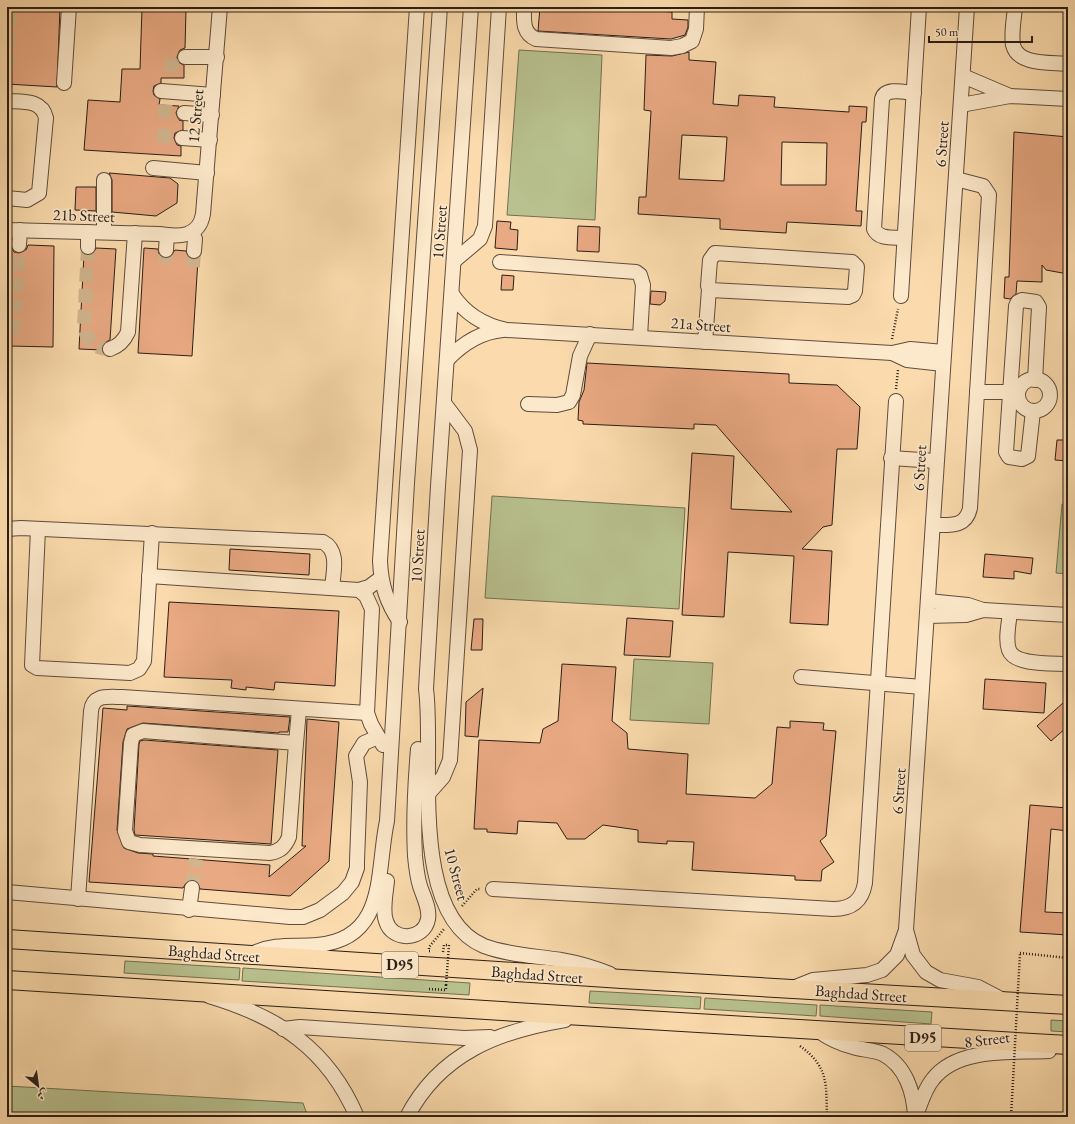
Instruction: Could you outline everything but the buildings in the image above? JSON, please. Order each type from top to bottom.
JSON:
[{"type":"main road","name":"Baghdad Street","points":[[10,938],[248,956],[1068,1005]]},
{"type":"main road","name":"D95","points":[[7,980],[596,1016],[820,1032],[1068,1045]]},
{"type":"street","points":[[64,83],[69,7]]},
{"type":"street","points":[[210,7],[218,28]]},
{"type":"street","name":"12 Street","points":[[204,206],[220,7]]},
{"type":"street","points":[[400,622],[387,600],[381,578],[380,561],[417,7]]},
{"type":"street","name":"10 Street","points":[[248,956],[277,946],[327,943],[348,935],[357,929],[370,912],[378,890],[382,850],[387,821],[392,757],[408,475],[440,7]]},
{"type":"street","name":"10 Street","points":[[471,7],[426,690],[428,712],[427,796],[430,837],[439,883],[448,909],[452,918],[465,933],[478,942],[491,948],[581,964],[622,979]]},
{"type":"street","points":[[454,261],[480,239],[485,226],[499,7]]},
{"type":"street","points":[[524,7],[524,27],[531,37],[536,39],[671,48],[682,46],[692,41],[696,29],[697,7]]},
{"type":"street","points":[[901,296],[919,7]]},
{"type":"street","name":"6 Street","points":[[792,988],[813,980],[867,975],[882,970],[897,956],[906,930],[967,7]]},
{"type":"street","points":[[1015,7],[1013,45],[1017,53],[1023,58],[1031,60],[1068,64]]},
{"type":"street","points":[[185,61],[216,61]]},
{"type":"street","points":[[963,76],[1010,96]]},
{"type":"street","points":[[161,88],[214,91]]},
{"type":"street","points":[[904,238],[882,237],[878,235],[874,229],[882,99],[888,92],[914,93]]},
{"type":"street","points":[[961,105],[1010,96],[1068,99]]},
{"type":"street","points":[[7,101],[37,104],[42,107],[46,118],[39,193],[27,200],[7,198]]},
{"type":"street","points":[[184,113],[212,115]]},
{"type":"street","points":[[182,138],[210,140]]},
{"type":"street","points":[[153,168],[207,173]]},
{"type":"street","points":[[933,525],[955,525],[961,523],[969,515],[989,195],[984,186],[956,179]]},
{"type":"street","points":[[104,180],[104,232]]},
{"type":"street","points":[[194,251],[196,239],[192,232],[202,221],[204,206]]},
{"type":"street","name":"21b Street","points":[[163,234],[175,231],[189,224],[204,206]]},
{"type":"street","points":[[13,230],[19,245]]},
{"type":"street","name":"21b Street","points":[[13,230],[163,234],[179,236],[192,232]]},
{"type":"street","points":[[88,232],[88,247]]},
{"type":"street","points":[[110,349],[119,345],[128,332],[135,233]]},
{"type":"street","points":[[163,234],[166,250]]},
{"type":"street","points":[[705,342],[710,260],[716,253],[852,262],[857,267],[856,291],[853,295],[848,297],[709,289]]},
{"type":"street","points":[[500,262],[636,272],[640,275],[643,285],[640,337]]},
{"type":"street","name":"21a Street","points":[[452,294],[458,303],[474,318],[507,330]]},
{"type":"street","points":[[1033,411],[1028,456],[1022,459],[1010,457],[1006,452],[1014,392],[1016,306],[1018,302],[1022,300],[1036,302],[1039,307],[1035,380]]},
{"type":"street","name":"21a Street","points":[[447,360],[455,351],[474,339],[496,331],[507,330],[892,353],[910,349],[943,358]]},
{"type":"street","points":[[528,404],[557,405],[569,402],[573,395],[580,356],[590,334]]},
{"type":"street","points":[[977,392],[1014,392],[1024,383],[1035,380],[1046,385],[1050,396],[1045,407],[1033,411],[1023,407],[1014,392]]},
{"type":"street","points":[[493,889],[833,909],[848,907],[860,898],[865,883],[891,458],[896,401]]},
{"type":"street","points":[[427,796],[443,777],[450,760],[470,450],[465,431],[444,403]]},
{"type":"street","points":[[891,458],[936,461]]},
{"type":"street","points":[[7,529],[152,533],[323,542],[330,547],[334,555],[332,588]]},
{"type":"street","points":[[38,529],[31,659],[34,667],[130,673],[139,669],[144,661],[152,533]]},
{"type":"street","points":[[149,576],[359,590],[369,587],[381,578]]},
{"type":"street","points":[[359,590],[366,596],[372,609],[367,713],[370,724],[392,757]]},
{"type":"street","points":[[928,601],[968,605],[983,610],[1068,615]]},
{"type":"street","points":[[927,616],[966,615],[983,610]]},
{"type":"street","points":[[1010,612],[1008,644],[1012,655],[1022,661],[1068,664]]},
{"type":"street","points":[[801,677],[922,687]]},
{"type":"street","points":[[387,821],[389,857],[384,916],[386,922],[394,932],[400,935],[412,936],[423,929],[428,918],[427,906],[417,870],[415,821],[420,722],[426,690]]},
{"type":"street","points":[[78,899],[91,711],[94,702],[102,697],[122,697],[299,710],[367,713]]},
{"type":"street","points":[[296,743],[143,731],[133,734],[131,743],[126,837],[134,845],[197,854],[270,853],[282,848],[289,838],[299,710]]},
{"type":"street","points":[[8,892],[189,910],[303,917],[320,910],[343,893],[352,882],[357,868],[360,782],[356,756],[364,743],[378,737]]},
{"type":"street","points":[[189,910],[192,888]]},
{"type":"street","name":"6 Street","points":[[906,930],[913,955],[926,972],[940,980],[978,987],[1007,1002]]},
{"type":"street","points":[[189,991],[236,1006],[283,1029],[302,1041],[330,1068],[344,1089],[357,1117]]},
{"type":"street","points":[[408,1117],[421,1094],[447,1066],[472,1048],[498,1036],[542,1024],[596,1016]]},
{"type":"street","points":[[283,1029],[304,1027],[464,1038],[498,1036]]},
{"type":"street","name":"8 Street","points":[[820,1032],[842,1044],[874,1051],[890,1059],[897,1065],[908,1081],[915,1116]]},
{"type":"street","name":"8 Street","points":[[915,1116],[925,1092],[934,1078],[946,1066],[962,1058],[978,1055],[1068,1049]]},
{"type":"path","points":[[425,989],[446,990],[449,945],[444,945],[444,952],[429,951]]},
{"type":"path","points":[[1011,1117],[1020,952],[1068,958]]},
{"type":"path","points":[[799,1045],[816,1060],[824,1074],[827,1117]]},
{"type":"green space","points":[[519,50],[602,55],[595,220],[507,215]]},
{"type":"green space","points":[[492,496],[685,508],[679,609],[485,598]]},
{"type":"green space","points":[[1062,504],[1068,505],[1068,574],[1056,573]]},
{"type":"green space","points":[[634,659],[713,663],[709,724],[630,720]]},
{"type":"green space","points":[[125,961],[240,968],[239,980],[124,973]]},
{"type":"green space","points":[[243,968],[470,983],[469,995],[242,981]]},
{"type":"green space","points":[[590,991],[701,997],[700,1009],[589,1003]]},
{"type":"green space","points":[[705,998],[817,1005],[816,1016],[704,1009]]},
{"type":"green space","points":[[820,1005],[932,1012],[931,1024],[820,1016]]},
{"type":"green space","points":[[1051,1020],[1068,1021],[1068,1032],[1051,1031]]},
{"type":"green space","points":[[7,1086],[303,1103],[308,1117],[7,1117]]},
{"type":"tunnel","points":[[7,69],[10,7]]},
{"type":"tunnel","points":[[165,65],[184,66]]},
{"type":"tunnel","points":[[158,111],[184,113]]},
{"type":"tunnel","points":[[157,135],[182,138]]},
{"type":"tunnel","points":[[13,334],[19,245]]},
{"type":"tunnel","points":[[88,247],[85,332],[92,343],[96,346],[110,349]]},
{"type":"tunnel","points":[[165,263],[166,250]]},
{"type":"tunnel","points":[[193,267],[194,251]]},
{"type":"tunnel","points":[[192,888],[196,859]]}]
